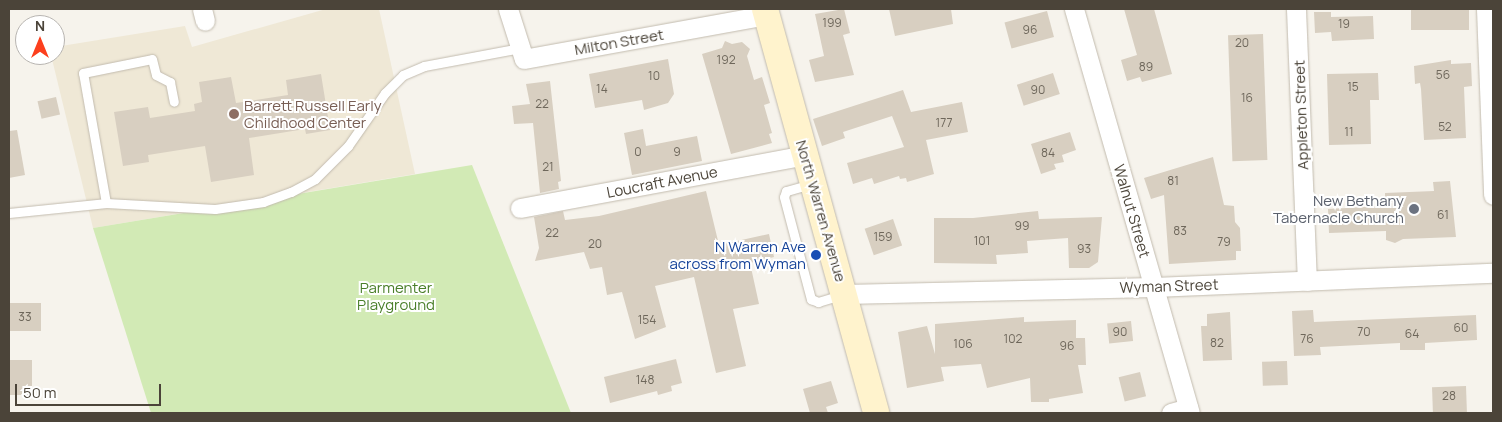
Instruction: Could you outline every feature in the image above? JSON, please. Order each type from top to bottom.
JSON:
[{"type":"street","points":[[508,9],[520,48]]},
{"type":"street","name":"Walnut Street","points":[[1074,9],[1154,287],[1183,412]]},
{"type":"street","name":"Appleton Street","points":[[1296,9],[1308,281]]},
{"type":"street","points":[[1486,9],[1491,92],[1493,196]]},
{"type":"street","name":"Milton Street","points":[[520,48],[524,59],[766,12]]},
{"type":"street","name":"North Warren Avenue","points":[[766,12],[876,413]]},
{"type":"street","name":"Loucraft Avenue","points":[[520,208],[805,155]]},
{"type":"street","name":"Wyman Street","points":[[844,294],[1154,287],[1493,272]]},
{"type":"lane","points":[[9,214],[106,204],[215,209],[263,202],[292,192],[315,179],[348,146],[389,87],[403,75],[424,66],[520,48]]},
{"type":"lane","points":[[106,204],[83,73],[152,59],[156,75],[170,82],[174,102]]},
{"type":"shaded area","name":"Barrett Russell Early Childhood Center","points":[[326,9],[379,9],[415,174],[93,228],[53,65],[65,65],[65,45],[185,26],[192,47]]},
{"type":"green space","name":"Parmenter Playground","points":[[472,165],[571,413],[151,413],[93,228]]},
{"type":"building","points":[[844,9],[850,33],[843,35],[854,75],[815,82],[809,60],[824,56],[815,14]]},
{"type":"building","points":[[889,9],[951,9],[953,24],[895,36]]},
{"type":"building","points":[[1124,9],[1154,9],[1172,74],[1142,82],[1140,77],[1127,81],[1121,60],[1137,55]]},
{"type":"building","points":[[1411,9],[1469,9],[1469,30],[1411,30]]},
{"type":"building","points":[[1047,11],[1054,37],[1011,48],[1004,22]]},
{"type":"building","points":[[1314,12],[1331,12],[1331,17],[1373,16],[1374,39],[1332,41],[1331,32],[1315,33]]},
{"type":"building","points":[[1263,34],[1267,160],[1232,161],[1228,35]]},
{"type":"building","points":[[725,41],[732,44],[742,42],[750,49],[747,56],[754,80],[762,77],[770,103],[764,105],[772,133],[769,134],[772,143],[731,154],[702,54],[722,48]]},
{"type":"building","points":[[668,59],[674,94],[668,103],[644,110],[642,100],[595,108],[589,74]]},
{"type":"building","points":[[1451,60],[1451,64],[1471,63],[1472,86],[1464,87],[1466,138],[1424,140],[1421,89],[1420,83],[1415,84],[1414,66]]},
{"type":"building","points":[[1053,73],[1060,94],[1024,106],[1017,85]]},
{"type":"building","points":[[1378,73],[1379,100],[1370,100],[1371,144],[1329,145],[1327,74]]},
{"type":"building","points":[[321,74],[330,130],[306,134],[305,129],[249,138],[254,175],[211,182],[205,146],[148,155],[149,162],[123,166],[114,112],[148,107],[150,118],[195,111],[194,104],[202,102],[199,82],[231,77],[236,103],[288,95],[286,80]]},
{"type":"building","points":[[550,81],[561,181],[558,182],[559,189],[540,193],[533,123],[514,124],[512,106],[530,104],[526,84]]},
{"type":"building","points":[[903,90],[911,112],[962,102],[968,132],[926,140],[934,174],[907,182],[906,178],[900,179],[899,176],[874,184],[872,178],[853,184],[847,163],[904,147],[892,116],[843,132],[845,138],[822,146],[813,119]]},
{"type":"building","points":[[56,97],[60,115],[42,119],[37,101]]},
{"type":"building","points":[[643,129],[646,146],[697,136],[702,161],[632,175],[624,133]]},
{"type":"building","points":[[17,130],[25,175],[9,178],[9,131]]},
{"type":"building","points":[[1070,132],[1076,150],[1062,155],[1064,162],[1054,164],[1056,169],[1041,174],[1031,144]]},
{"type":"building","points":[[1213,157],[1224,205],[1234,206],[1235,222],[1240,228],[1241,251],[1236,251],[1236,260],[1169,264],[1164,195],[1151,199],[1144,178]]},
{"type":"building","points":[[1450,181],[1456,237],[1403,239],[1395,243],[1386,240],[1386,231],[1329,233],[1328,209],[1385,206],[1385,193],[1434,191],[1433,182]]},
{"type":"building","points":[[706,191],[719,245],[769,234],[774,257],[750,263],[759,304],[733,309],[746,366],[716,373],[694,277],[655,286],[666,327],[635,339],[622,292],[607,295],[602,267],[590,269],[584,252],[535,261],[539,248],[534,217],[563,211],[565,220],[599,216]]},
{"type":"building","points":[[1038,211],[1039,219],[1102,217],[1098,262],[1089,268],[1069,268],[1068,238],[1027,241],[1028,253],[996,255],[997,264],[934,263],[934,218],[973,218]]},
{"type":"building","points":[[893,219],[902,245],[874,255],[865,229]]},
{"type":"building","points":[[9,303],[41,303],[41,331],[9,331]]},
{"type":"building","points":[[1313,310],[1314,322],[1476,315],[1477,340],[1425,343],[1425,350],[1400,350],[1400,343],[1320,347],[1321,355],[1294,356],[1292,311]]},
{"type":"building","points":[[1230,312],[1232,360],[1203,361],[1201,326],[1207,326],[1207,314]]},
{"type":"building","points":[[1024,317],[1024,322],[1076,320],[1076,338],[1085,338],[1086,365],[1078,365],[1083,393],[1049,399],[1049,402],[1031,402],[1030,378],[987,388],[981,364],[941,367],[944,381],[907,388],[898,332],[927,326],[935,354],[935,324]]},
{"type":"building","points":[[1131,321],[1133,341],[1109,343],[1107,324]]},
{"type":"building","points":[[676,359],[682,383],[671,386],[672,391],[658,395],[657,391],[610,403],[604,377]]},
{"type":"building","points":[[9,360],[32,360],[32,395],[9,395]]},
{"type":"building","points":[[1287,361],[1288,385],[1263,386],[1262,362]]},
{"type":"building","points":[[1140,372],[1146,396],[1125,402],[1119,377]]},
{"type":"building","points":[[831,381],[838,403],[826,407],[828,413],[810,413],[803,389]]},
{"type":"building","points":[[1466,386],[1467,413],[1433,413],[1432,387]]},
{"type":"place","name":"Barrett Russell Early Childhood Center","points":[[234,114]]},
{"type":"place","name":"New Bethany Tabernacle Church","points":[[1414,209]]},
{"type":"place","name":"N Warren Ave across from Wyman","points":[[816,255]]}]
